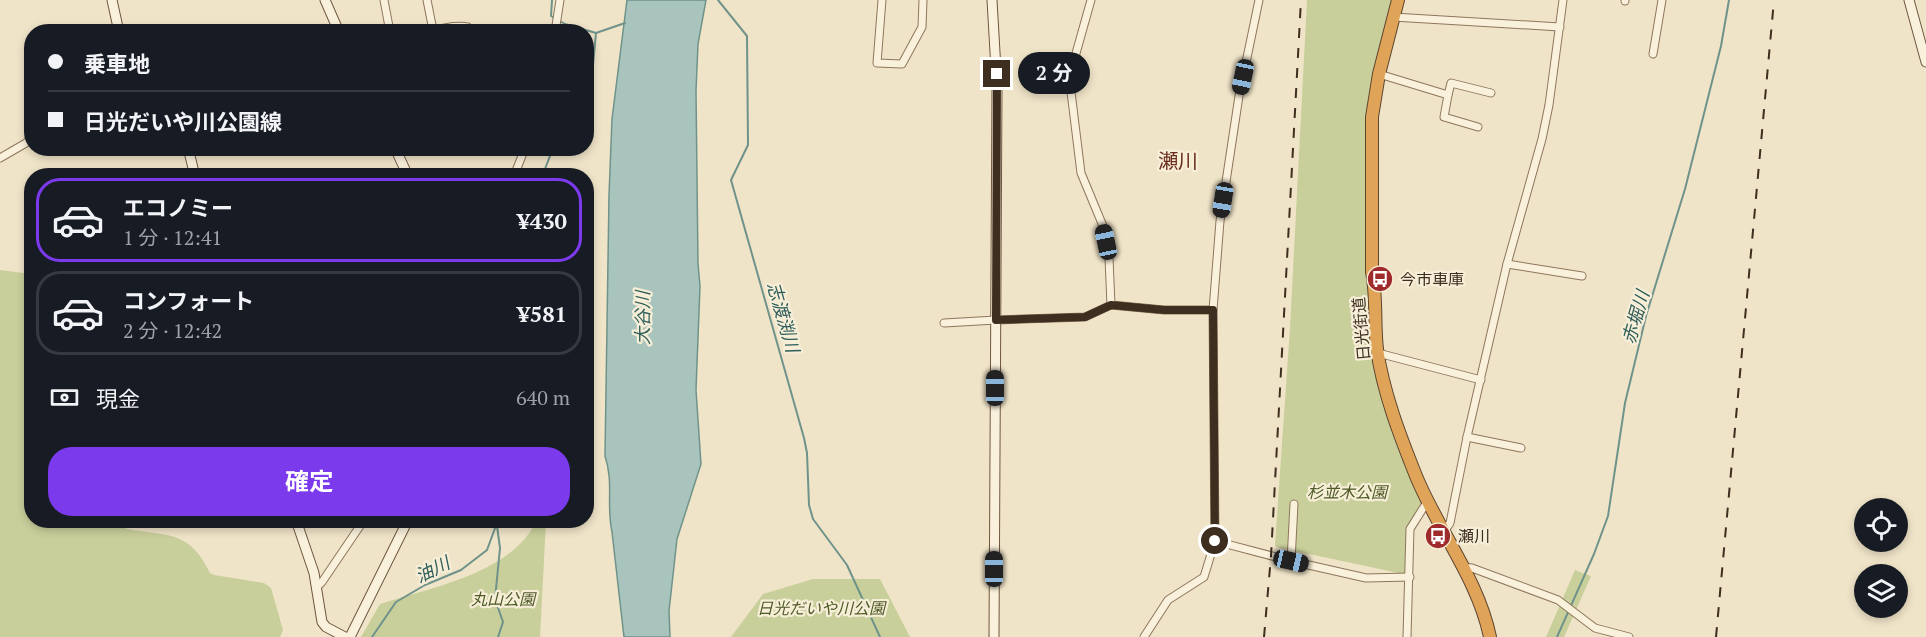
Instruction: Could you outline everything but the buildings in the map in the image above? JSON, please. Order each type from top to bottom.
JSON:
[{"type":"highway","name":"日光街道","points":[[1398,0],[1379,74],[1371,134],[1372,272],[1378,353],[1402,438],[1427,502],[1477,596],[1490,637]]},
{"type":"main road","points":[[112,0],[116,24]]},
{"type":"main road","points":[[325,0],[336,24]]},
{"type":"main road","points":[[992,0],[997,78],[994,637]]},
{"type":"main road","points":[[1909,0],[1926,62]]},
{"type":"main road","points":[[299,528],[314,573],[321,622],[345,637]]},
{"type":"main road","points":[[350,637],[404,528]]},
{"type":"street","points":[[384,0],[388,24]]},
{"type":"street","points":[[427,0],[430,24]]},
{"type":"street","points":[[557,24],[560,0]]},
{"type":"street","points":[[882,0],[877,63],[902,64],[922,27],[923,0]]},
{"type":"street","points":[[1091,0],[1071,71],[1071,92],[1081,173],[1103,226],[1109,258],[1111,305]]},
{"type":"street","points":[[1144,637],[1168,600],[1204,577],[1215,541],[1213,310],[1220,220],[1239,96],[1259,0]]},
{"type":"street","points":[[1444,532],[1450,523],[1467,437],[1507,264],[1542,139],[1549,105],[1563,0]]},
{"type":"street","points":[[1653,54],[1662,0]]},
{"type":"street","points":[[1393,17],[1560,27]]},
{"type":"street","points":[[1379,74],[1448,95]]},
{"type":"street","points":[[1478,127],[1443,117],[1451,83],[1491,93]]},
{"type":"street","points":[[0,158],[24,144]]},
{"type":"street","points":[[1507,264],[1582,276]]},
{"type":"street","points":[[944,324],[1085,317],[1111,305],[1164,310],[1213,310]]},
{"type":"street","points":[[1378,353],[1481,380]]},
{"type":"street","points":[[1467,437],[1521,447]]},
{"type":"street","points":[[1407,637],[1410,529],[1427,502]]},
{"type":"street","points":[[1291,561],[1294,504]]},
{"type":"street","points":[[317,587],[359,528]]},
{"type":"street","points":[[1215,541],[1366,578],[1410,577]]},
{"type":"street","points":[[1462,567],[1472,568],[1558,600],[1595,628],[1629,637]]},
{"type":"green space","name":"杉並木公園","points":[[1307,0],[1393,0],[1376,62],[1367,263],[1368,306],[1371,350],[1425,501],[1408,529],[1408,575],[1275,545],[1290,328]]},
{"type":"green space","points":[[0,270],[24,273],[24,528],[125,528],[176,538],[194,549],[210,573],[264,583],[271,588],[283,630],[280,637],[0,637]]},
{"type":"green space","name":"丸山公園","points":[[532,528],[546,528],[540,637],[361,637],[380,604],[468,576],[509,554],[525,539]]},
{"type":"green space","points":[[1575,570],[1591,576],[1564,637],[1546,637]]},
{"type":"green space","name":"日光だいや川公園","points":[[813,579],[880,579],[910,637],[731,637],[763,594]]},
{"type":"water","name":"大谷川","points":[[627,0],[706,0],[698,44],[696,91],[700,286],[696,390],[701,464],[677,539],[669,611],[670,637],[624,637],[610,522],[609,475],[605,456],[612,119]]},
{"type":"waterway","points":[[552,0],[551,16],[565,24]]},
{"type":"waterway","name":"志渡渕川","points":[[718,0],[747,36],[748,145],[731,180],[804,438],[807,453],[809,505],[813,519],[847,565],[880,637]]},
{"type":"waterway","name":"赤堀川","points":[[1557,637],[1594,554],[1608,516],[1625,403],[1646,316],[1685,189],[1721,46],[1729,0]]},
{"type":"waterway","name":"油川","points":[[596,33],[625,23]]},
{"type":"waterway","name":"油川","points":[[594,54],[596,33]]},
{"type":"waterway","name":"油川","points":[[545,168],[550,156]]},
{"type":"waterway","name":"油川","points":[[372,637],[396,602],[425,585],[461,570],[487,550],[495,528]]},
{"type":"waterway","points":[[497,528],[500,548],[495,599],[503,622],[498,637]]},
{"type":"railway","points":[[1264,637],[1271,556],[1301,0]]},
{"type":"railway","points":[[1716,637],[1774,0]]},
{"type":"place","name":"今市車庫","points":[[1380,279]]},
{"type":"place","name":"瀬川","points":[[1438,536]]},
{"type":"district","name":"瀬川","points":[[1178,160]]},
{"type":"route","points":[[997,74],[996,320],[1085,317],[1111,305],[1183,311],[1213,310],[1215,541]]}]
